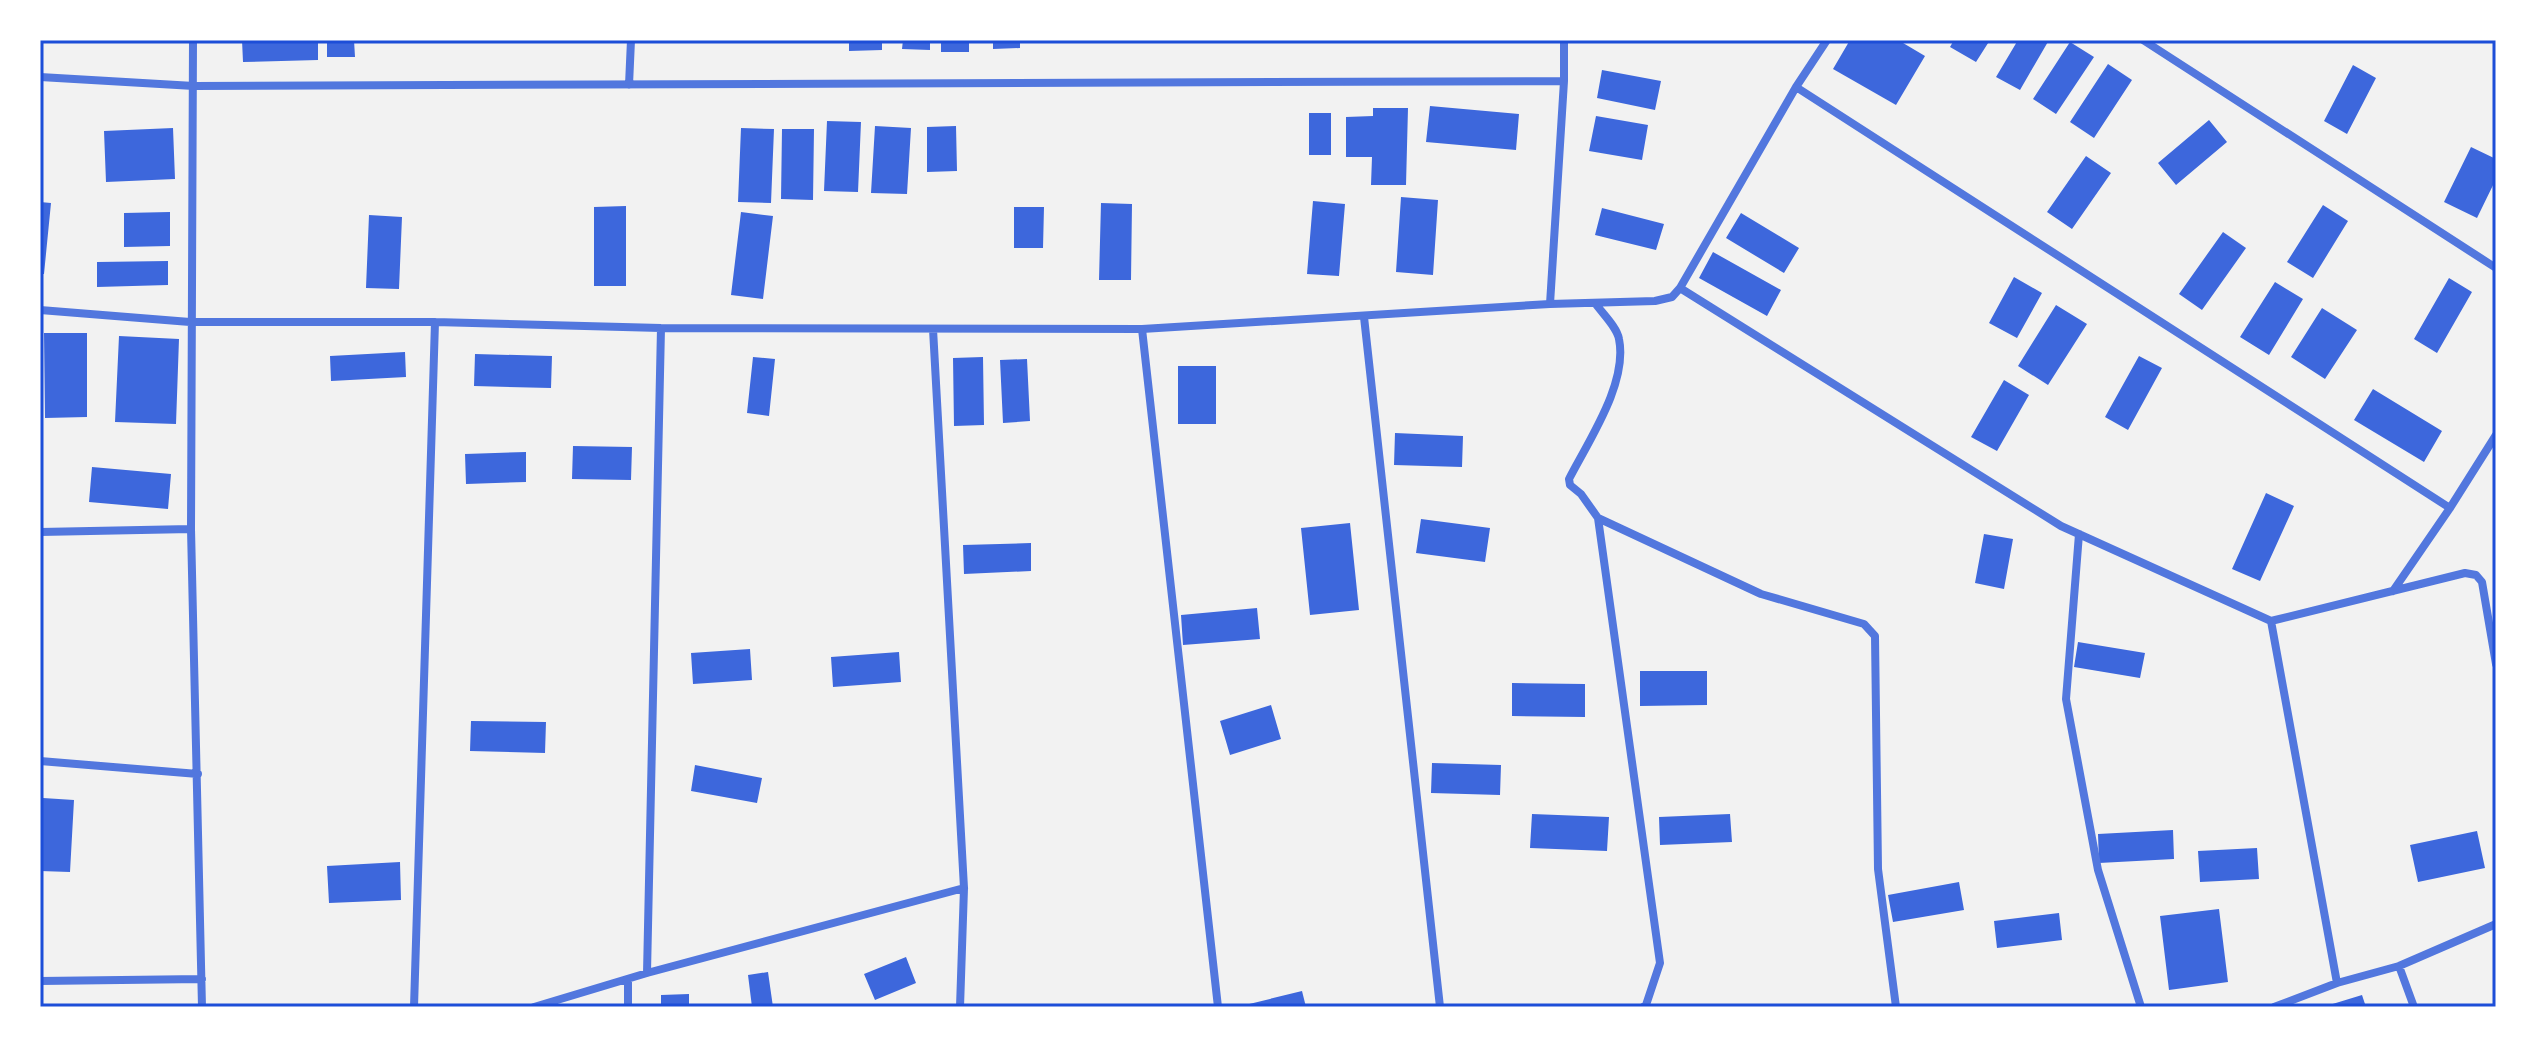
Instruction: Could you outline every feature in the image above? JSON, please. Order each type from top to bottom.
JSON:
[{"type":"street","points":[[193,40],[191,529],[202,1007]]},
{"type":"street","points":[[629,85],[631,40]]},
{"type":"street","points":[[1550,304],[1564,40]]},
{"type":"street","points":[[40,310],[190,322],[435,322],[661,328],[1142,329],[1550,304],[1655,301],[1672,297],[1680,288],[1796,87],[1827,40]]},
{"type":"street","points":[[2143,40],[2496,268]]},
{"type":"street","points":[[40,77],[194,86],[1564,81]]},
{"type":"street","points":[[1796,87],[2450,508]]},
{"type":"street","points":[[1680,288],[2061,526],[2271,621],[2465,573],[2476,575],[2482,582],[2496,664]]},
{"type":"street","points":[[1595,303],[1619,336],[1620,362],[1613,391],[1569,482],[1598,518],[1761,594],[1864,624],[1875,636],[1878,869],[1896,1007]]},
{"type":"street","points":[[1364,317],[1440,1007]]},
{"type":"street","points":[[414,1007],[435,322]]},
{"type":"street","points":[[647,973],[661,328]]},
{"type":"street","points":[[933,329],[964,888],[960,1007]]},
{"type":"street","points":[[1142,329],[1218,1007]]},
{"type":"street","points":[[2393,591],[2496,435]]},
{"type":"street","points":[[1598,518],[1660,963],[1643,1007]]},
{"type":"street","points":[[40,532],[191,529]]},
{"type":"street","points":[[2079,534],[2066,699],[2098,870],[2141,1007]]},
{"type":"street","points":[[2271,621],[2337,983]]},
{"type":"street","points":[[40,761],[198,774]]},
{"type":"street","points":[[534,1007],[647,973],[964,888]]},
{"type":"street","points":[[2274,1007],[2337,983],[2399,966],[2496,924]]},
{"type":"street","points":[[2399,966],[2414,1007]]},
{"type":"street","points":[[40,981],[202,979]]},
{"type":"street","points":[[628,981],[628,1007]]},
{"type":"building","points":[[242,40],[318,40],[318,60],[243,62]]},
{"type":"building","points":[[327,40],[354,40],[355,57],[327,57]]},
{"type":"building","points":[[849,40],[882,40],[882,50],[849,51]]},
{"type":"building","points":[[903,40],[930,40],[930,50],[902,49]]},
{"type":"building","points":[[941,40],[969,40],[969,52],[941,52]]},
{"type":"building","points":[[993,40],[1020,40],[1020,48],[993,49]]},
{"type":"building","points":[[1850,40],[1898,40],[1925,56],[1896,105],[1833,69]]},
{"type":"building","points":[[1954,40],[1990,40],[1976,62],[1950,47]]},
{"type":"building","points":[[2018,40],[2049,40],[2020,90],[1996,77]]},
{"type":"building","points":[[2070,42],[2094,57],[2056,114],[2033,99]]},
{"type":"building","points":[[2108,64],[2132,80],[2094,138],[2070,122]]},
{"type":"building","points":[[2353,65],[2376,78],[2347,134],[2324,121]]},
{"type":"building","points":[[1602,70],[1661,81],[1655,110],[1597,98]]},
{"type":"building","points":[[1430,106],[1519,114],[1516,150],[1426,142]]},
{"type":"building","points":[[1373,108],[1408,108],[1406,185],[1371,185],[1372,157],[1346,157],[1346,117],[1373,116]]},
{"type":"building","points":[[1309,113],[1331,113],[1331,155],[1309,155]]},
{"type":"building","points":[[1596,116],[1648,125],[1642,160],[1589,151]]},
{"type":"building","points":[[2209,120],[2227,142],[2176,185],[2158,163]]},
{"type":"building","points":[[827,121],[861,122],[858,192],[824,191]]},
{"type":"building","points":[[875,126],[911,128],[907,194],[871,193]]},
{"type":"building","points":[[956,126],[957,171],[927,172],[927,127]]},
{"type":"building","points":[[173,128],[175,179],[106,182],[104,131]]},
{"type":"building","points":[[741,128],[774,129],[771,203],[738,202]]},
{"type":"building","points":[[782,129],[814,129],[813,200],[781,199]]},
{"type":"building","points":[[2471,147],[2496,159],[2496,179],[2477,218],[2444,202]]},
{"type":"building","points":[[2086,156],[2111,173],[2072,229],[2047,212]]},
{"type":"building","points":[[1401,197],[1438,200],[1433,275],[1396,272]]},
{"type":"building","points":[[1313,201],[1345,204],[1339,276],[1307,274]]},
{"type":"building","points":[[40,202],[51,203],[44,274],[40,274]]},
{"type":"building","points":[[1101,203],[1132,204],[1131,280],[1099,280]]},
{"type":"building","points":[[2323,205],[2348,221],[2313,278],[2287,262]]},
{"type":"building","points":[[626,206],[626,286],[594,286],[594,207]]},
{"type":"building","points":[[1014,207],[1044,207],[1043,248],[1014,248]]},
{"type":"building","points":[[1602,208],[1664,224],[1656,250],[1595,235]]},
{"type":"building","points":[[170,212],[170,246],[124,247],[124,213]]},
{"type":"building","points":[[741,212],[773,216],[763,299],[731,295]]},
{"type":"building","points":[[1741,213],[1799,248],[1784,273],[1726,238]]},
{"type":"building","points":[[369,215],[402,217],[399,289],[366,288]]},
{"type":"building","points":[[2223,232],[2246,248],[2202,310],[2179,294]]},
{"type":"building","points":[[1713,252],[1781,290],[1767,316],[1699,278]]},
{"type":"building","points":[[168,261],[168,285],[97,287],[97,262]]},
{"type":"building","points":[[2014,277],[2042,293],[2017,338],[1989,323]]},
{"type":"building","points":[[2449,278],[2472,292],[2437,353],[2414,339]]},
{"type":"building","points":[[2275,282],[2303,299],[2269,355],[2240,337]]},
{"type":"building","points":[[2056,305],[2087,324],[2048,385],[2018,366]]},
{"type":"building","points":[[2322,308],[2357,330],[2325,379],[2291,357]]},
{"type":"building","points":[[44,333],[87,333],[87,417],[45,418]]},
{"type":"building","points":[[119,336],[179,339],[176,424],[115,422]]},
{"type":"building","points":[[405,352],[406,377],[331,381],[330,356]]},
{"type":"building","points":[[475,354],[552,356],[551,388],[474,386]]},
{"type":"building","points":[[2139,356],[2162,368],[2128,430],[2105,417]]},
{"type":"building","points":[[753,357],[775,359],[769,416],[747,413]]},
{"type":"building","points":[[983,357],[984,425],[954,426],[953,358]]},
{"type":"building","points":[[1027,359],[1030,421],[1003,423],[1000,360]]},
{"type":"building","points":[[1178,366],[1216,366],[1216,424],[1178,424]]},
{"type":"building","points":[[2004,380],[2029,395],[1997,451],[1971,437]]},
{"type":"building","points":[[2373,389],[2442,431],[2424,462],[2354,420]]},
{"type":"building","points":[[1395,433],[1463,436],[1462,467],[1394,465]]},
{"type":"building","points":[[573,446],[632,447],[631,480],[572,479]]},
{"type":"building","points":[[526,452],[526,482],[466,484],[465,454]]},
{"type":"building","points":[[92,467],[171,474],[168,509],[89,502]]},
{"type":"building","points":[[2266,493],[2294,506],[2260,581],[2232,569]]},
{"type":"building","points":[[1421,519],[1490,528],[1485,562],[1416,553]]},
{"type":"building","points":[[1350,523],[1359,610],[1310,615],[1301,528]]},
{"type":"building","points":[[1984,534],[2013,539],[2004,589],[1975,583]]},
{"type":"building","points":[[1031,543],[1031,571],[964,574],[963,545]]},
{"type":"building","points":[[1257,608],[1260,639],[1183,645],[1181,615]]},
{"type":"building","points":[[2078,642],[2145,653],[2140,678],[2074,667]]},
{"type":"building","points":[[750,649],[752,680],[693,684],[691,653]]},
{"type":"building","points":[[899,652],[901,682],[833,687],[831,657]]},
{"type":"building","points":[[1640,671],[1707,671],[1707,705],[1640,706]]},
{"type":"building","points":[[1512,683],[1585,684],[1585,717],[1512,716]]},
{"type":"building","points":[[1271,705],[1281,739],[1230,755],[1220,721]]},
{"type":"building","points":[[471,721],[546,722],[545,753],[470,751]]},
{"type":"building","points":[[1432,763],[1501,765],[1500,795],[1431,793]]},
{"type":"building","points":[[695,765],[762,778],[757,803],[691,791]]},
{"type":"building","points":[[43,798],[74,800],[70,872],[40,871]]},
{"type":"building","points":[[1532,814],[1609,817],[1607,851],[1530,848]]},
{"type":"building","points":[[1730,814],[1732,842],[1660,845],[1659,817]]},
{"type":"building","points":[[2173,830],[2174,859],[2099,863],[2098,834]]},
{"type":"building","points":[[2477,831],[2485,868],[2418,882],[2410,845]]},
{"type":"building","points":[[2257,848],[2259,879],[2200,882],[2198,851]]},
{"type":"building","points":[[400,862],[401,900],[329,903],[327,866]]},
{"type":"building","points":[[1959,882],[1964,910],[1893,922],[1888,895]]},
{"type":"building","points":[[2219,909],[2228,982],[2169,990],[2160,916]]},
{"type":"building","points":[[2059,913],[2062,940],[1997,948],[1994,921]]},
{"type":"building","points":[[906,957],[916,983],[875,1000],[864,974]]},
{"type":"building","points":[[768,972],[773,1007],[752,1007],[748,975]]},
{"type":"building","points":[[1302,991],[1306,1007],[1241,1007],[1241,1006]]},
{"type":"building","points":[[689,994],[689,1007],[661,1007],[661,995]]},
{"type":"building","points":[[2362,995],[2366,1007],[2326,1007],[2326,1006]]}]
